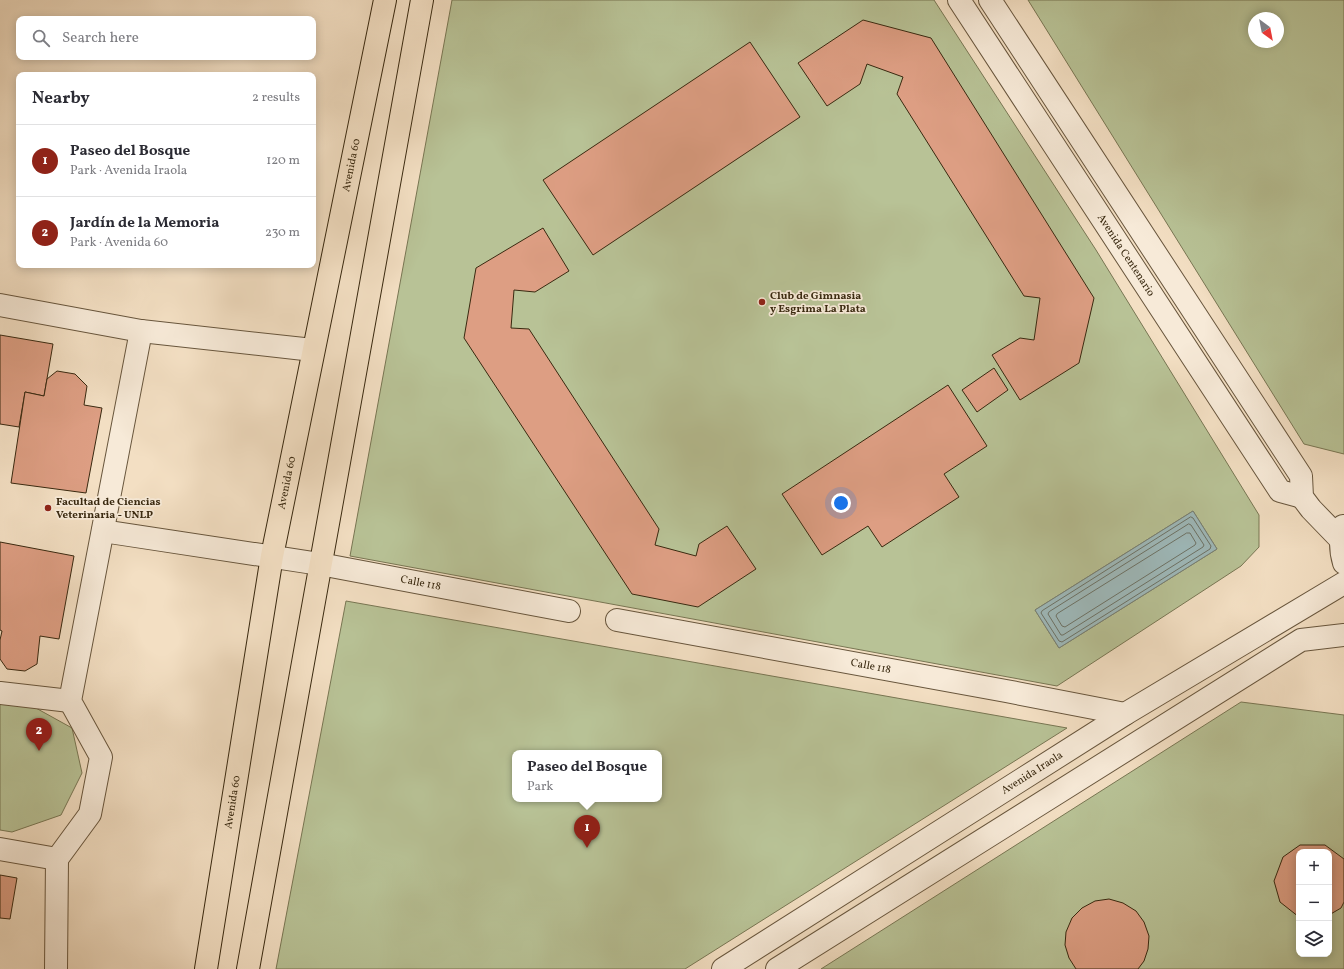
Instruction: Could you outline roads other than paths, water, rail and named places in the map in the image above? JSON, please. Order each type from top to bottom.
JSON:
[{"type":"main road","name":"Avenida 60","points":[[206,969],[272,556],[385,0]]},
{"type":"main road","points":[[248,969],[422,0]]},
{"type":"street","name":"Avenida Centenario","points":[[959,0],[1280,491],[1302,497]]},
{"type":"street","points":[[990,0],[1301,476],[1302,497],[1311,509],[1342,531],[1341,553],[1344,563]]},
{"type":"street","points":[[0,305],[141,331],[313,350]]},
{"type":"street","points":[[56,969],[57,859],[90,814],[101,757],[70,701],[141,331]]},
{"type":"street","name":"Calle 118","points":[[103,531],[320,564],[569,610]]},
{"type":"street","name":"Avenida Iraola","points":[[723,969],[1125,714],[1344,583]]},
{"type":"street","name":"Calle 118","points":[[617,620],[1125,714]]},
{"type":"street","points":[[777,969],[1301,640],[1344,635]]},
{"type":"street","points":[[0,693],[70,701]]},
{"type":"street","points":[[0,849],[57,859]]},
{"type":"water","points":[[1193,511],[1217,549],[1059,648],[1035,610]]},
{"type":"place","name":"Club de Gimnasia y Esgrima La Plata","points":[[762,302]]},
{"type":"place","name":"Facultad de Ciencias Veterinaria - UNLP","points":[[48,508]]},
{"type":"place","name":"Jardín de la Memoria","points":[[39,751]]},
{"type":"place","name":"Paseo del Bosque","points":[[587,848]]}]
